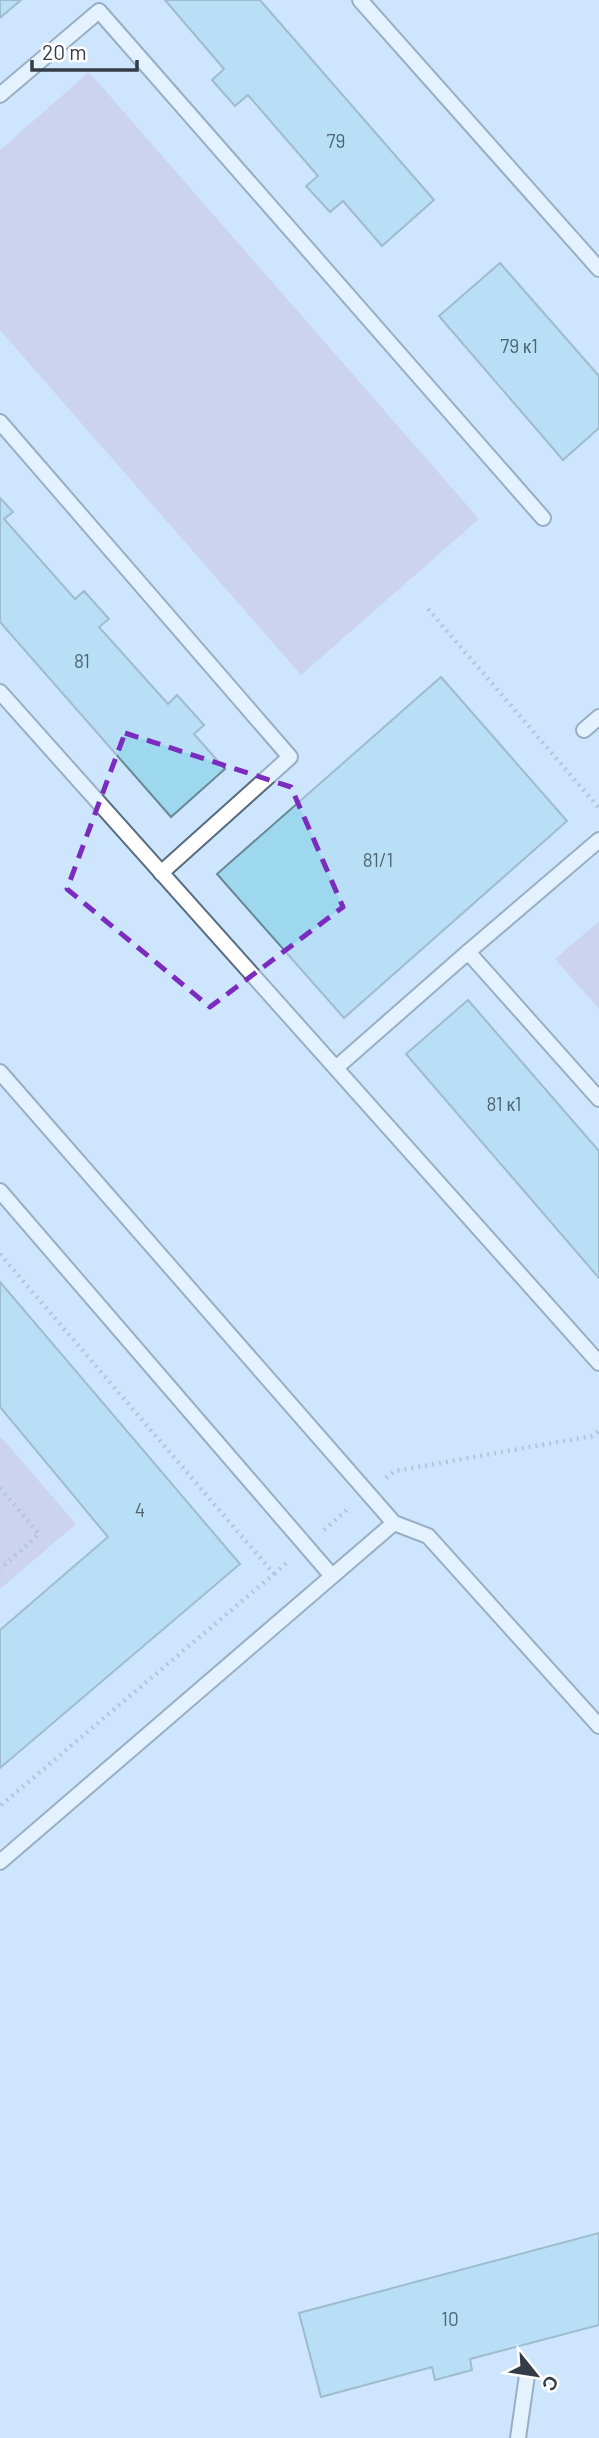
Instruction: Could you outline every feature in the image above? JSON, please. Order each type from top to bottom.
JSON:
[{"type":"lane","points":[[360,0],[599,270]]},
{"type":"lane","points":[[0,95],[99,11],[543,518]]},
{"type":"lane","points":[[0,422],[290,757],[162,873]]},
{"type":"lane","points":[[0,692],[599,1363]]},
{"type":"lane","points":[[584,730],[599,718]]},
{"type":"lane","points":[[337,1067],[599,840]]},
{"type":"lane","points":[[468,952],[599,1099]]},
{"type":"lane","points":[[0,1072],[394,1522],[428,1536],[599,1726]]},
{"type":"lane","points":[[0,1191],[332,1576]]},
{"type":"lane","points":[[0,1862],[394,1522]]},
{"type":"lane","points":[[519,2438],[527,2375]]},
{"type":"path","points":[[428,609],[599,808]]},
{"type":"path","points":[[0,1254],[274,1574]]},
{"type":"path","points":[[0,1806],[395,1471],[592,1436],[599,1431]]},
{"type":"path","points":[[0,1488],[40,1534],[0,1569]]},
{"type":"highlighted area","points":[[125,733],[291,787],[343,907],[210,1007],[67,889]]},
{"type":"shaded area","points":[[89,72],[479,519],[301,675],[0,330],[0,150]]},
{"type":"shaded area","points":[[599,921],[599,1009],[555,959]]},
{"type":"shaded area","points":[[0,1436],[76,1524],[0,1589]]},
{"type":"building","points":[[0,0],[21,0],[0,18]]},
{"type":"building","points":[[165,0],[260,0],[434,200],[382,246],[343,201],[330,212],[306,186],[318,176],[248,95],[235,106],[212,80],[224,69]]},
{"type":"building","points":[[500,263],[599,376],[599,428],[563,460],[439,316]]},
{"type":"building","points":[[0,498],[13,512],[4,519],[75,599],[84,591],[109,619],[99,627],[168,704],[177,695],[204,725],[194,734],[225,769],[171,817],[0,622]]},
{"type":"building","points":[[441,677],[567,821],[344,1018],[217,874]]},
{"type":"building","points":[[468,1000],[599,1151],[599,1278],[406,1054]]},
{"type":"building","points":[[0,1282],[240,1564],[0,1768],[0,1630],[108,1537],[0,1407]]},
{"type":"building","points":[[599,2233],[599,2325],[470,2359],[472,2370],[435,2380],[432,2367],[321,2397],[299,2313]]}]
